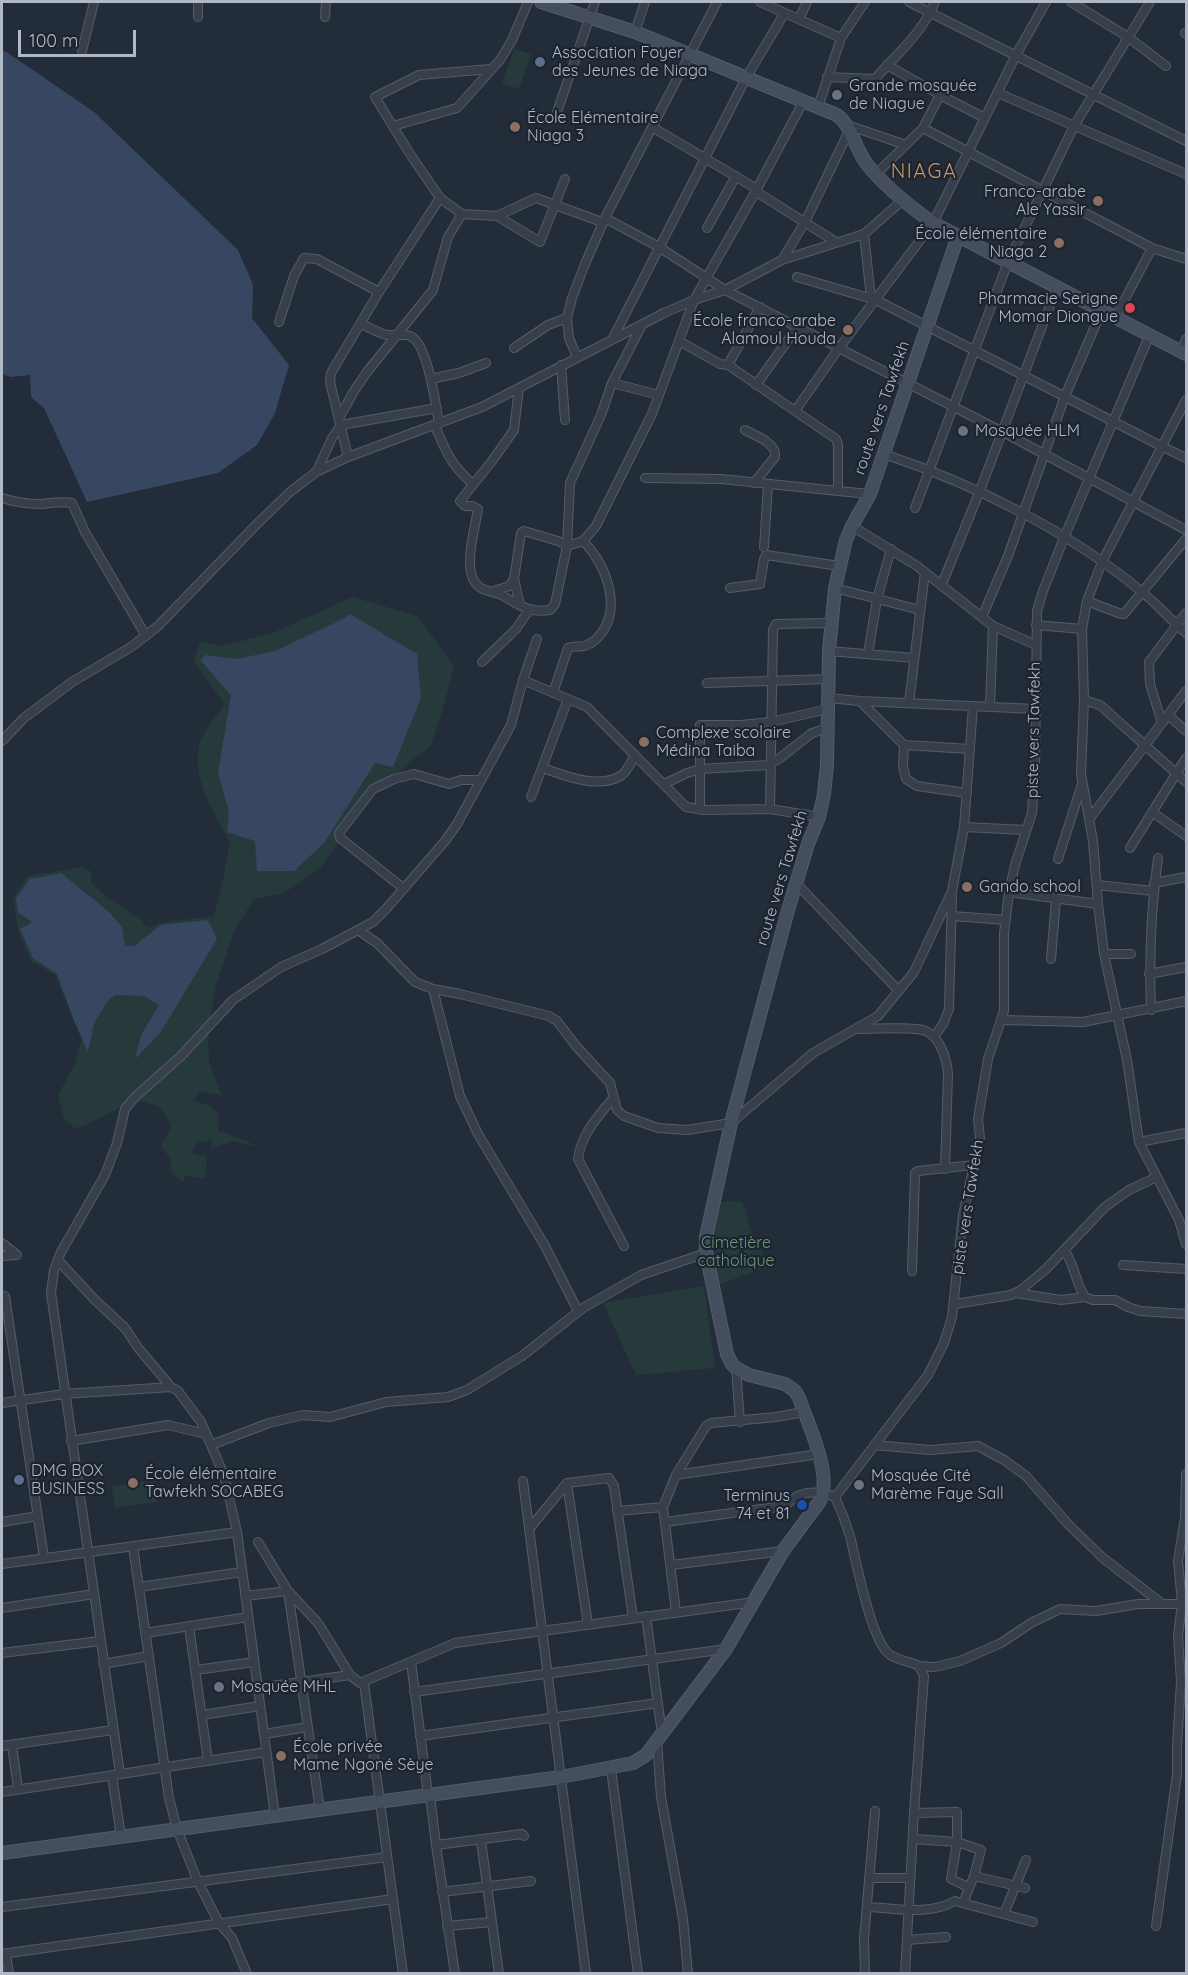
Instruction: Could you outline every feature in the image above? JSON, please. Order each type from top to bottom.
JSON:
[{"type":"street","points":[[82,51],[94,2]]},
{"type":"street","points":[[198,2],[198,16]]},
{"type":"street","points":[[325,17],[326,2]]},
{"type":"street","points":[[393,126],[457,108],[500,60],[512,40],[528,2]]},
{"type":"street","points":[[541,2],[635,32],[837,115],[848,128],[860,154],[876,174],[903,200],[933,223],[1150,334],[1185,348]]},
{"type":"street","points":[[556,115],[595,2]]},
{"type":"street","points":[[635,32],[645,2]]},
{"type":"street","points":[[577,357],[569,338],[567,318],[572,298],[604,220],[717,2]]},
{"type":"street","points":[[760,2],[841,38]]},
{"type":"street","points":[[799,19],[807,2]]},
{"type":"street","points":[[818,107],[841,38],[865,2]]},
{"type":"street","points":[[909,2],[1186,141]]},
{"type":"street","points":[[827,77],[872,80],[909,41],[931,12],[935,2]]},
{"type":"street","points":[[795,411],[838,348],[933,223],[1016,55],[1046,2]]},
{"type":"street","points":[[1071,2],[1128,37],[1166,66]]},
{"type":"street","points":[[915,508],[1008,262],[1074,126],[1150,2]]},
{"type":"street","points":[[612,340],[746,78],[784,14]]},
{"type":"street","points":[[887,65],[985,118]]},
{"type":"street","points":[[491,69],[419,75],[375,97],[440,198],[462,214],[496,216],[540,242],[565,179]]},
{"type":"street","points":[[998,93],[1186,174]]},
{"type":"street","points":[[876,174],[923,129],[940,95]]},
{"type":"street","points":[[520,605],[514,579],[521,533],[524,531],[567,546],[583,541],[596,526],[652,414],[694,300],[705,277],[756,190],[803,102]]},
{"type":"street","points":[[652,127],[736,176],[836,242]]},
{"type":"street","points":[[848,128],[906,145]]},
{"type":"street","points":[[782,260],[805,222],[848,128]]},
{"type":"street","points":[[923,129],[1152,248],[1186,259]]},
{"type":"street","points":[[707,228],[736,176]]},
{"type":"street","points":[[348,457],[330,378],[379,292],[440,198]]},
{"type":"street","points":[[496,216],[536,198],[604,220],[659,247],[725,290],[1003,432],[1186,530]]},
{"type":"street","points":[[2,741],[24,718],[72,682],[146,636],[290,492],[316,472],[348,457],[482,407],[642,324],[694,300],[725,290],[782,260],[864,234],[903,200]]},
{"type":"street","points":[[316,472],[354,391],[433,290],[448,237],[462,214]]},
{"type":"street","points":[[864,234],[874,299]]},
{"type":"street","name":"route vers Tawfekh","points":[[736,1368],[727,1354],[706,1253],[708,1222],[731,1124],[796,883],[819,817],[824,794],[827,765],[830,623],[839,566],[852,526],[870,494],[958,237]]},
{"type":"street","points":[[1116,316],[1152,248]]},
{"type":"street","points":[[279,322],[294,276],[304,258],[316,259],[379,292]]},
{"type":"street","points":[[796,277],[874,299],[1186,458]]},
{"type":"street","points":[[942,584],[980,492],[1058,287]]},
{"type":"street","points":[[728,365],[760,307]]},
{"type":"street","points":[[982,618],[1008,556],[1065,396],[1102,310]]},
{"type":"street","points":[[514,348],[548,325],[567,318]]},
{"type":"street","points":[[361,324],[381,333],[413,337],[416,341],[425,358],[431,379],[437,425],[452,462],[459,472],[473,484]]},
{"type":"street","points":[[519,388],[514,430],[460,501],[465,506],[478,509],[469,560],[470,576],[481,588],[494,591],[537,612],[550,610],[555,604],[567,546],[570,483],[601,415],[612,383],[642,324]]},
{"type":"street","points":[[756,385],[798,326]]},
{"type":"street","name":"piste vers Tawfekh","points":[[829,1495],[874,1444],[928,1375],[945,1343],[955,1304],[960,1237],[980,1138],[978,1119],[987,1059],[1002,1020],[1009,892],[1034,801],[1037,611],[1042,591],[1150,334]]},
{"type":"street","points":[[679,340],[720,364],[728,365],[836,439],[838,445],[837,491]]},
{"type":"street","points":[[431,379],[459,374],[486,363]]},
{"type":"street","points":[[561,365],[565,420]]},
{"type":"street","points":[[612,383],[659,394]]},
{"type":"street","points":[[1186,400],[1102,562],[1087,601],[1082,628],[1084,700],[1081,774],[1090,818],[1104,954],[1132,1089],[1139,1142],[1179,1220],[1186,1244]]},
{"type":"street","points":[[340,422],[436,408]]},
{"type":"street","points":[[745,430],[774,447],[776,452],[775,457],[754,483]]},
{"type":"street","points":[[884,454],[930,469],[1022,513],[1102,562],[1143,592],[1186,633]]},
{"type":"street","points":[[645,478],[721,479],[870,494]]},
{"type":"street","points":[[764,547],[768,485]]},
{"type":"street","points":[[2,498],[39,504],[72,503],[86,532],[146,636]]},
{"type":"street","points":[[852,526],[942,584],[993,626],[1036,645]]},
{"type":"street","points":[[1087,601],[1122,615],[1186,539]]},
{"type":"street","points":[[554,693],[568,648],[572,646],[583,648],[593,641],[607,626],[611,608],[607,579],[583,541]]},
{"type":"street","points":[[868,654],[877,599],[891,549]]},
{"type":"street","points":[[730,588],[760,584],[766,555],[839,566]]},
{"type":"street","points":[[909,703],[925,572]]},
{"type":"street","points":[[494,591],[509,586],[514,579]]},
{"type":"street","points":[[835,588],[920,610]]},
{"type":"street","points":[[482,662],[516,629],[529,610]]},
{"type":"street","points":[[1186,612],[1149,662],[1150,684],[1165,719],[1186,730]]},
{"type":"street","points":[[770,809],[772,638],[776,624],[830,623]]},
{"type":"street","points":[[1036,625],[1082,628]]},
{"type":"street","points":[[990,706],[993,626]]},
{"type":"street","points":[[121,1837],[113,1730],[51,1293],[54,1270],[61,1252],[105,1175],[117,1143],[125,1108],[135,1096],[180,1057],[233,1000],[281,967],[322,949],[376,920],[445,841],[457,824],[511,725],[537,639]]},
{"type":"street","points":[[829,651],[914,658]]},
{"type":"street","points":[[707,683],[828,679]]},
{"type":"street","points":[[523,680],[587,707],[686,807],[700,810],[770,809],[819,817]]},
{"type":"street","points":[[1090,818],[1186,691]]},
{"type":"street","points":[[531,797],[568,699]]},
{"type":"street","points":[[1084,700],[1100,705],[1186,782]]},
{"type":"street","points":[[700,810],[700,725],[771,722],[828,703],[860,701],[1036,709]]},
{"type":"street","points":[[860,701],[904,745],[970,749]]},
{"type":"street","points":[[934,1037],[949,1009],[952,891],[964,827],[973,706]]},
{"type":"street","points":[[664,784],[687,773],[701,770],[768,765],[812,733],[828,728]]},
{"type":"street","points":[[904,745],[903,766],[906,779],[917,786],[967,794]]},
{"type":"street","points":[[543,768],[568,777],[608,781],[628,769],[635,755]]},
{"type":"street","points":[[1130,848],[1186,758]]},
{"type":"street","points":[[403,888],[340,838],[339,833],[373,789],[394,779],[414,774],[449,784],[461,780],[480,780]]},
{"type":"street","points":[[1058,859],[1082,784]]},
{"type":"street","points":[[1152,812],[1186,836]]},
{"type":"street","points":[[964,827],[1026,830]]},
{"type":"street","points":[[1151,1010],[1149,974],[1158,858]]},
{"type":"street","points":[[1097,885],[1154,887],[1186,877],[1186,868]]},
{"type":"street","points":[[796,883],[899,991]]},
{"type":"street","points":[[358,930],[377,943],[415,982],[433,989],[549,1016],[556,1021],[610,1083],[616,1110],[624,1116],[658,1128],[687,1130],[731,1124],[813,1053],[878,1016],[914,972],[952,891]]},
{"type":"street","points":[[1009,892],[1098,904]]},
{"type":"street","points":[[1051,959],[1056,900]]},
{"type":"street","points":[[952,916],[1006,921]]},
{"type":"street","points":[[1104,954],[1131,954]]},
{"type":"street","points":[[1149,974],[1186,967]]},
{"type":"street","points":[[433,989],[460,1096],[478,1134],[545,1246],[578,1311]]},
{"type":"street","points":[[1002,1020],[1083,1023],[1186,1001]]},
{"type":"street","points":[[857,1029],[923,1030],[934,1037],[947,1061],[945,1169]]},
{"type":"street","points":[[614,1097],[586,1134],[578,1159],[624,1246]]},
{"type":"street","points":[[1139,1142],[1186,1133]]},
{"type":"street","points":[[912,1271],[913,1176],[918,1171],[974,1165]]},
{"type":"street","points":[[1016,1293],[1046,1269],[1105,1207],[1129,1190],[1157,1177]]},
{"type":"street","points":[[2,1243],[17,1255],[2,1256]]},
{"type":"street","points":[[1064,1250],[1070,1260],[1078,1287],[1085,1298]]},
{"type":"street","points":[[211,1444],[269,1423],[303,1415],[330,1418],[386,1402],[448,1397],[466,1390],[522,1356],[578,1311],[641,1275],[706,1253]]},
{"type":"street","points":[[58,1260],[124,1328],[171,1387],[178,1391],[201,1422],[224,1475],[237,1532],[275,1816]]},
{"type":"street","points":[[1123,1265],[1186,1269]]},
{"type":"street","points":[[955,1304],[1016,1293],[1056,1300],[1085,1298],[1115,1300],[1140,1311],[1186,1314]]},
{"type":"street","points":[[5,1296],[44,1558]]},
{"type":"street","points":[[736,1368],[748,1375],[785,1384],[795,1392],[819,1454],[829,1495],[849,1534],[872,1623],[884,1649],[891,1656],[920,1666],[935,1667],[960,1661],[1001,1643],[1030,1623],[1060,1609],[1096,1611],[1138,1604],[1184,1604]]},
{"type":"street","points":[[736,1368],[740,1422]]},
{"type":"street","points":[[2,1404],[64,1394],[171,1387]]},
{"type":"street","points":[[676,1612],[663,1507],[676,1475],[706,1426],[804,1412]]},
{"type":"street","points":[[71,1441],[168,1425],[206,1434]]},
{"type":"street","points":[[874,1444],[930,1450],[978,1446],[1026,1476],[1068,1524],[1103,1558],[1161,1603]]},
{"type":"street","points":[[676,1475],[819,1454]]},
{"type":"street","points":[[1156,1926],[1177,1774],[1181,1682],[1178,1636],[1184,1604],[1178,1561],[1185,1518],[1186,1474]]},
{"type":"street","points":[[529,1529],[567,1484],[609,1478],[614,1486],[633,1618]]},
{"type":"street","points":[[523,1481],[586,1974]]},
{"type":"street","points":[[567,1484],[588,1624]]},
{"type":"street","points":[[665,1522],[783,1506],[801,1494],[812,1492],[829,1495]]},
{"type":"street","points":[[2,1853],[561,1777],[633,1763],[646,1755],[726,1649],[783,1551],[829,1495]]},
{"type":"street","points":[[617,1511],[663,1507]]},
{"type":"street","points":[[2,1522],[38,1516]]},
{"type":"street","points":[[2,1564],[237,1532]]},
{"type":"street","points":[[258,1542],[288,1591],[318,1623],[350,1675],[357,1682],[364,1683],[455,1643],[754,1602]]},
{"type":"street","points":[[133,1546],[169,1798],[177,1829],[198,1882],[219,1923],[232,1938],[247,1974]]},
{"type":"street","points":[[671,1565],[783,1551]]},
{"type":"street","points":[[139,1587],[242,1572]]},
{"type":"street","points":[[245,1596],[288,1591]]},
{"type":"street","points":[[288,1591],[320,1810]]},
{"type":"street","points":[[2,1608],[94,1594]]},
{"type":"street","points":[[646,1616],[658,1703],[661,1797],[683,1918],[688,1974]]},
{"type":"street","points":[[145,1633],[248,1617]]},
{"type":"street","points":[[189,1626],[208,1761]]},
{"type":"street","points":[[2,1653],[100,1641]]},
{"type":"street","points":[[414,1692],[726,1649]]},
{"type":"street","points":[[103,1664],[149,1656]]},
{"type":"street","points":[[196,1670],[254,1662]]},
{"type":"street","points":[[411,1662],[454,1974]]},
{"type":"street","points":[[905,1974],[924,1676],[920,1666]]},
{"type":"street","points":[[258,1688],[350,1675]]},
{"type":"street","points":[[364,1683],[403,1974]]},
{"type":"street","points":[[420,1736],[658,1703]]},
{"type":"street","points":[[202,1715],[260,1706]]},
{"type":"street","points":[[264,1734],[308,1727]]},
{"type":"street","points":[[2,1746],[113,1730]]},
{"type":"street","points":[[12,1745],[18,1789]]},
{"type":"street","points":[[2,1792],[266,1752]]},
{"type":"street","points":[[612,1768],[638,1974]]},
{"type":"street","points":[[865,1974],[864,1940],[875,1811]]},
{"type":"street","points":[[914,1813],[957,1812],[957,1842],[951,1879],[968,1887]]},
{"type":"street","points":[[436,1845],[522,1834],[524,1836]]},
{"type":"street","points":[[913,1839],[957,1842],[981,1850],[963,1903]]},
{"type":"street","points":[[481,1841],[499,1974]]},
{"type":"street","points":[[2,1907],[387,1857]]},
{"type":"street","points":[[1004,1914],[1026,1860]]},
{"type":"street","points":[[974,1876],[1025,1888]]},
{"type":"street","points":[[869,1878],[910,1878]]},
{"type":"street","points":[[442,1892],[531,1881]]},
{"type":"street","points":[[9,1974],[4,1953],[393,1899]]},
{"type":"street","points":[[868,1907],[928,1910],[955,1901],[1033,1922]]},
{"type":"street","points":[[447,1926],[492,1922]]},
{"type":"street","points":[[907,1940],[946,1936]]},
{"type":"green space","points":[[514,49],[531,54],[519,89],[502,83]]},
{"type":"green space","points":[[353,597],[417,616],[454,666],[442,711],[430,747],[412,760],[371,798],[320,868],[284,893],[254,899],[234,931],[216,985],[208,1029],[209,1062],[221,1095],[199,1092],[194,1101],[210,1106],[219,1115],[218,1131],[258,1147],[234,1141],[211,1148],[212,1139],[197,1143],[191,1153],[206,1157],[204,1179],[184,1175],[184,1182],[172,1173],[170,1158],[161,1146],[170,1125],[158,1106],[141,1101],[120,1108],[76,1129],[64,1119],[58,1095],[75,1064],[82,1038],[55,975],[32,962],[19,935],[13,898],[28,876],[82,867],[92,872],[91,883],[108,898],[143,921],[144,925],[149,928],[159,923],[214,916],[230,842],[210,806],[200,779],[198,752],[203,735],[224,704],[194,661],[200,641],[222,646],[273,633]]},
{"type":"green space","name":"Cimetière catholique","points":[[741,1201],[751,1231],[769,1266],[718,1285],[711,1244],[717,1202]]},
{"type":"green space","points":[[704,1286],[715,1368],[636,1375],[603,1303]]},
{"type":"green space","points":[[154,1480],[157,1502],[115,1508],[112,1486]]},
{"type":"water","points":[[2,50],[94,112],[238,250],[253,285],[252,318],[289,365],[275,413],[257,445],[218,473],[87,502],[44,408],[31,397],[30,375],[11,377],[2,374]]},
{"type":"water","points":[[350,614],[417,654],[421,698],[393,767],[375,763],[324,843],[294,871],[257,871],[255,841],[227,832],[229,812],[218,773],[231,695],[201,661],[205,655],[237,659],[275,651]]},
{"type":"water","points":[[61,873],[109,912],[122,927],[125,946],[134,946],[161,925],[208,920],[217,939],[160,1033],[135,1059],[141,1035],[159,1005],[144,996],[116,995],[109,999],[94,1023],[88,1052],[57,974],[33,958],[20,929],[32,922],[18,912],[16,899],[30,879]]},
{"type":"place","name":"Association Foyer des Jeunes de Niaga","points":[[540,62]]},
{"type":"place","name":"Grande mosquée de Niague","points":[[837,95]]},
{"type":"place","name":"École Elémentaire Niaga 3","points":[[515,127]]},
{"type":"place","name":"Franco-arabe Ale Yassir","points":[[1098,201]]},
{"type":"place","name":"École élémentaire Niaga 2","points":[[1059,243]]},
{"type":"place","name":"Pharmacie Serigne Momar Diongue","points":[[1130,308]]},
{"type":"place","name":"École franco-arabe Alamoul Houda","points":[[848,330]]},
{"type":"place","name":"Mosquée HLM","points":[[963,431]]},
{"type":"place","name":"Complexe scolaire Médina Taiba","points":[[644,742]]},
{"type":"place","name":"Gando school","points":[[967,887]]},
{"type":"place","name":"DMG BOX BUSINESS","points":[[19,1480]]},
{"type":"place","name":"École élémentaire Tawfekh SOCABEG","points":[[133,1483]]},
{"type":"place","name":"Mosquée Cité Marème Faye Sall","points":[[859,1485]]},
{"type":"place","name":"Terminus 74 et 81","points":[[802,1505]]},
{"type":"place","name":"Mosquée MHL","points":[[219,1687]]},
{"type":"place","name":"École privée Mame Ngoné Sèye","points":[[281,1756]]},
{"type":"district","name":"NIAGA","points":[[924,172]]}]
